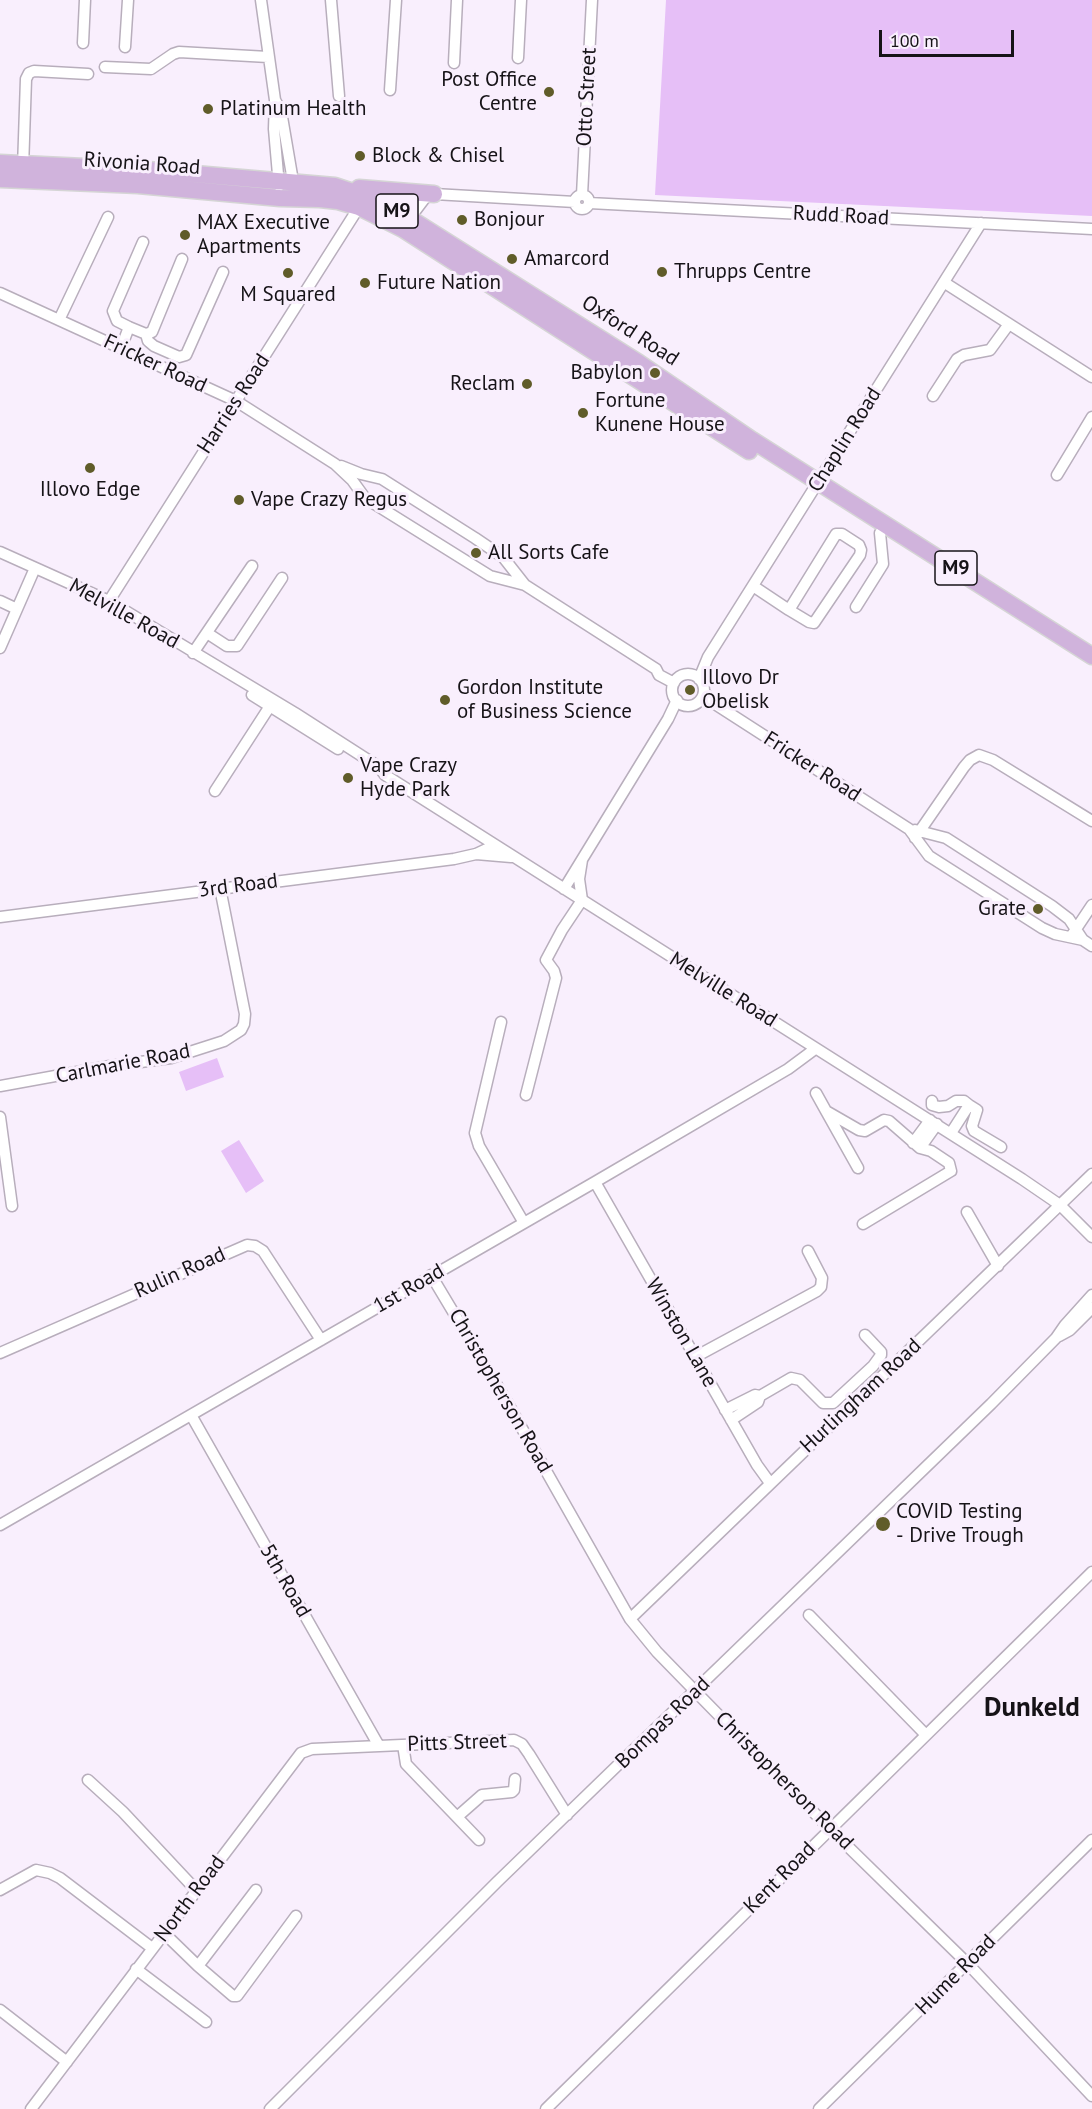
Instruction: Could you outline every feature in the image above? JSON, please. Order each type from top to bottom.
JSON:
[{"type":"main road","name":"Rivonia Road","points":[[0,163],[22,172],[138,185],[287,190]]},
{"type":"main road","name":"Rivonia Road","points":[[0,179],[22,172]]},
{"type":"main road","name":"Oxford Road","points":[[287,190],[335,186],[371,198],[406,223],[639,363],[752,440],[880,533],[1092,667]]},
{"type":"main road","points":[[335,186],[434,194]]},
{"type":"main road","name":"Oxford Road","points":[[287,190],[338,201],[406,223]]},
{"type":"main road","name":"Oxford Road","points":[[816,486],[1092,656]]},
{"type":"street","points":[[82,43],[85,0]]},
{"type":"street","points":[[125,47],[128,0]]},
{"type":"street","points":[[261,0],[275,100],[280,111],[287,190]]},
{"type":"street","points":[[331,0],[339,96]]},
{"type":"street","points":[[390,90],[396,0]]},
{"type":"street","points":[[454,63],[457,0]]},
{"type":"street","points":[[518,58],[521,0]]},
{"type":"street","name":"Otto Street","points":[[582,200],[592,0]]},
{"type":"street","points":[[105,67],[151,69],[178,52],[268,57]]},
{"type":"street","points":[[22,172],[26,79],[29,73],[34,71],[88,74]]},
{"type":"street","points":[[406,223],[425,198],[434,194]]},
{"type":"street","name":"Rudd Road","points":[[434,194],[582,200],[1092,229]]},
{"type":"street","name":"Harries Road","points":[[109,601],[359,207]]},
{"type":"street","points":[[59,320],[108,217]]},
{"type":"street","name":"Chaplin Road","points":[[695,676],[981,223]]},
{"type":"street","points":[[143,242],[113,311],[117,321],[129,327],[147,334],[152,332],[182,259]]},
{"type":"street","points":[[147,334],[148,341],[154,346],[179,357],[186,355],[223,272]]},
{"type":"street","points":[[945,282],[1092,377]]},
{"type":"street","name":"Fricker Road","points":[[0,293],[236,401],[335,464],[381,479],[503,557],[525,585]]},
{"type":"street","points":[[933,396],[957,359],[963,355],[990,350],[1009,324]]},
{"type":"street","points":[[121,348],[129,327]]},
{"type":"street","points":[[1057,475],[1092,417]]},
{"type":"street","name":"Fricker Road","points":[[335,464],[352,480],[365,498],[490,576],[525,585],[656,669],[659,675],[676,680]]},
{"type":"street","points":[[856,607],[883,564],[880,533]]},
{"type":"street","points":[[753,586],[789,610],[808,622],[817,621],[860,555],[859,545],[842,534],[836,534],[789,610]]},
{"type":"street","name":"Melville Road","points":[[0,552],[109,601],[295,713],[379,767],[385,775]]},
{"type":"street","points":[[193,653],[252,566]]},
{"type":"street","points":[[0,648],[35,568]]},
{"type":"street","points":[[207,633],[227,646],[237,646],[282,578]]},
{"type":"street","points":[[0,601],[17,609]]},
{"type":"street","name":"Melville Road","points":[[213,665],[216,672],[375,773],[385,775],[951,1133],[1060,1205],[1092,1237]]},
{"type":"street","points":[[695,676],[704,687],[702,696],[695,704],[680,702],[673,691],[676,680],[695,676]]},
{"type":"street","name":"Fricker Road","points":[[702,696],[915,832],[940,835],[972,854],[1059,910],[1073,934],[1088,943]]},
{"type":"street","points":[[564,889],[668,719],[673,717],[680,702]]},
{"type":"street","points":[[215,791],[270,706]]},
{"type":"street","points":[[915,832],[964,767],[979,755],[993,760],[1092,821]]},
{"type":"street","name":"Fricker Road","points":[[915,832],[927,854],[936,860],[1042,928],[1055,934],[1073,934]]},
{"type":"street","name":"3rd Road","points":[[0,917],[454,859],[476,854],[495,844]]},
{"type":"street","name":"3rd Road","points":[[476,854],[514,858]]},
{"type":"street","points":[[526,1095],[556,978],[546,960],[582,900],[579,879],[582,860]]},
{"type":"street","name":"Carlmarie Road","points":[[0,1086],[111,1066],[171,1058],[224,1041],[241,1030],[245,1014],[220,888]]},
{"type":"street","points":[[1073,934],[1092,905]]},
{"type":"street","points":[[501,1022],[475,1137],[524,1223]]},
{"type":"street","name":"1st Road","points":[[0,1525],[595,1182],[788,1069],[815,1049]]},
{"type":"street","points":[[816,1093],[858,1168]]},
{"type":"street","points":[[932,1101],[932,1105],[939,1107],[948,1106],[956,1101],[964,1101],[977,1110],[972,1126],[974,1131],[1001,1147]]},
{"type":"street","points":[[951,1133],[969,1105]]},
{"type":"street","points":[[826,1111],[859,1130],[865,1131],[884,1120],[889,1121],[917,1146],[931,1150],[949,1163],[951,1171],[863,1224]]},
{"type":"street","points":[[0,1117],[12,1206]]},
{"type":"street","points":[[917,1146],[934,1122]]},
{"type":"street","name":"Hurlingham Road","points":[[630,1619],[1092,1174]]},
{"type":"street","name":"Winston Lane","points":[[595,1182],[694,1357],[770,1483]]},
{"type":"street","points":[[967,1212],[998,1266]]},
{"type":"street","name":"Rulin Road","points":[[0,1353],[247,1245],[255,1246],[263,1251],[321,1340]]},
{"type":"street","points":[[694,1357],[817,1291],[821,1287],[822,1278],[808,1251]]},
{"type":"street","name":"Christopherson Road","points":[[431,1275],[507,1402],[630,1619],[657,1652],[830,1829],[968,1964],[1092,2096]]},
{"type":"street","name":"Bompas Road","points":[[270,2109],[496,1882],[991,1404],[1056,1338],[1065,1324],[1092,1294]]},
{"type":"street","name":"Bompas Road","points":[[1056,1338],[1070,1330],[1092,1308]]},
{"type":"street","points":[[731,1420],[758,1402],[760,1396],[781,1382],[794,1378],[800,1380],[823,1403],[833,1403],[873,1366],[881,1355],[881,1352],[865,1335]]},
{"type":"street","points":[[725,1410],[755,1395],[760,1396]]},
{"type":"street","name":"5th Road","points":[[191,1415],[379,1746]]},
{"type":"street","name":"Kent Road","points":[[546,2109],[1092,1572]]},
{"type":"street","points":[[809,1614],[926,1735]]},
{"type":"street","name":"Pitts Street","points":[[379,1746],[514,1740],[522,1744],[567,1815]]},
{"type":"street","points":[[403,1745],[406,1764],[479,1840]]},
{"type":"street","name":"North Road","points":[[31,2109],[301,1753],[312,1749],[379,1746]]},
{"type":"street","points":[[457,1817],[482,1796],[512,1792],[516,1779]]},
{"type":"street","points":[[88,1780],[123,1812],[196,1890]]},
{"type":"street","name":"Hume Road","points":[[819,2109],[1092,1840]]},
{"type":"street","points":[[0,1890],[36,1870],[50,1873],[60,1878],[152,1948]]},
{"type":"street","points":[[198,1966],[256,1890]]},
{"type":"street","points":[[164,1933],[198,1966],[233,1996],[237,1996],[296,1916]]},
{"type":"street","points":[[136,1969],[206,2022]]},
{"type":"street","points":[[0,2010],[67,2062]]},
{"type":"shaded area","points":[[666,0],[1092,0],[1092,216],[655,195]]},
{"type":"shaded area","points":[[217,1058],[224,1077],[186,1091],[179,1072]]},
{"type":"shaded area","points":[[239,1140],[264,1181],[246,1193],[221,1151]]},
{"type":"place","name":"Post Office Centre","points":[[549,92]]},
{"type":"place","name":"Platinum Health","points":[[208,109]]},
{"type":"place","name":"Block & Chisel","points":[[360,156]]},
{"type":"place","name":"Bonjour","points":[[462,220]]},
{"type":"place","name":"MAX Executive Apartments","points":[[185,235]]},
{"type":"place","name":"Amarcord","points":[[512,259]]},
{"type":"place","name":"Thrupps Centre","points":[[662,272]]},
{"type":"place","name":"M Squared","points":[[288,273]]},
{"type":"place","name":"Future Nation","points":[[365,283]]},
{"type":"place","name":"Babylon","points":[[655,373]]},
{"type":"place","name":"Reclam","points":[[527,384]]},
{"type":"place","name":"Fortune Kunene House","points":[[583,413]]},
{"type":"place","name":"Illovo Edge","points":[[90,468]]},
{"type":"place","name":"Vape Crazy Regus","points":[[239,500]]},
{"type":"place","name":"All Sorts Cafe","points":[[476,553]]},
{"type":"place","name":"Illovo Dr Obelisk","points":[[690,690]]},
{"type":"place","name":"Gordon Institute of Business Science","points":[[445,700]]},
{"type":"place","name":"Vape Crazy Hyde Park","points":[[348,778]]},
{"type":"place","name":"Grate","points":[[1038,909]]},
{"type":"place","name":"COVID Testing - Drive Trough","points":[[883,1524]]},
{"type":"district","name":"Dunkeld","points":[[1032,1708]]}]
